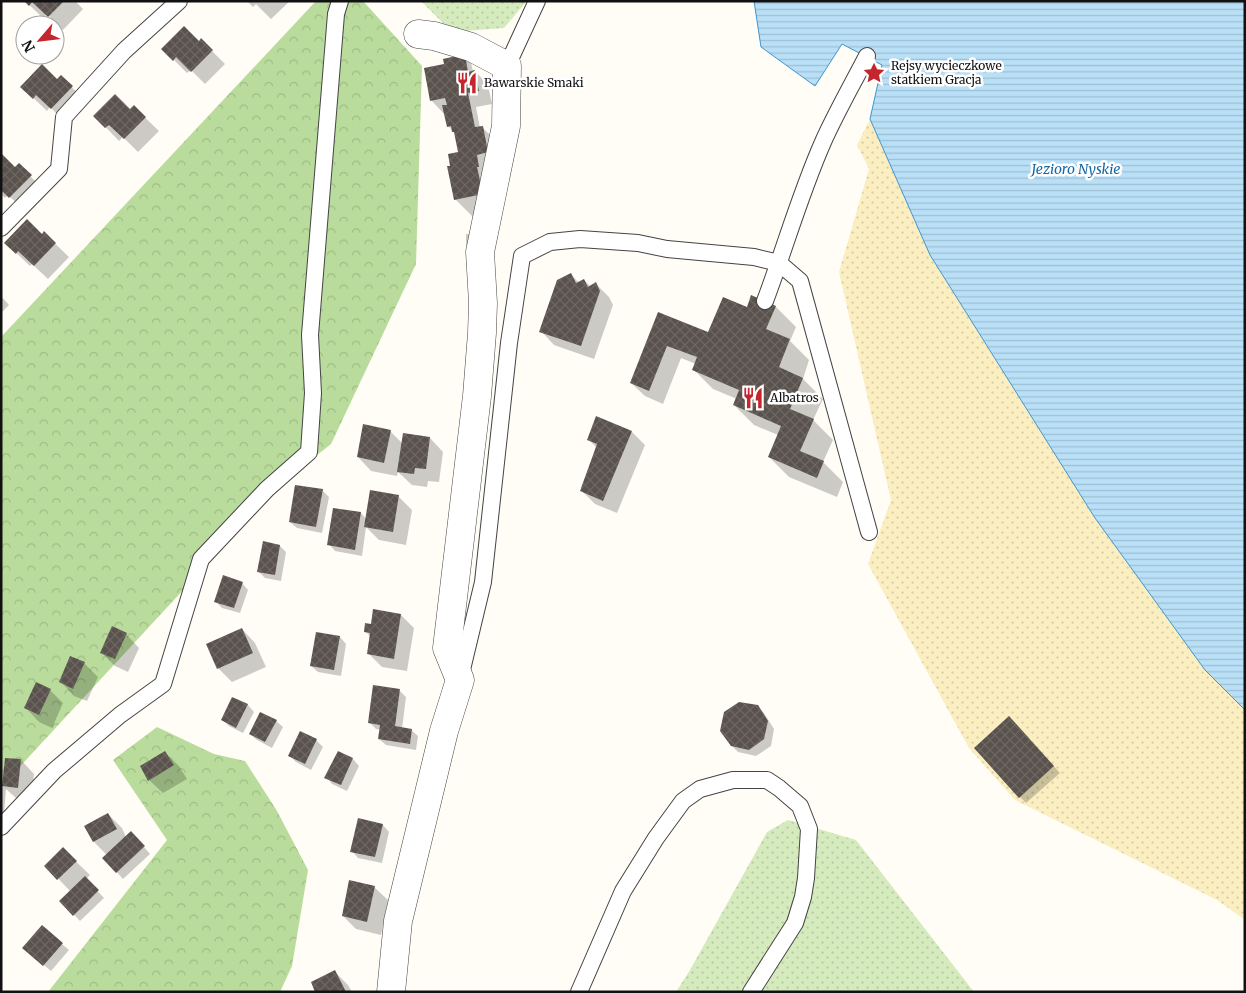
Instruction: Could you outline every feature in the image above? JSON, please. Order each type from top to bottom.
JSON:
[{"type":"street","points":[[391,992],[398,922],[444,731],[460,680],[447,648],[482,333],[483,303],[480,252],[506,126],[507,66],[471,47],[434,36],[418,34]]},
{"type":"lane","points":[[1,228],[60,169],[64,117],[124,51],[179,1]]},
{"type":"lane","points":[[1,827],[54,771],[120,715],[164,684],[201,559],[268,488],[309,452],[313,393],[310,335],[336,14],[340,1]]},
{"type":"lane","points":[[507,66],[538,1]]},
{"type":"lane","points":[[764,301],[823,142],[866,56]]},
{"type":"lane","points":[[460,680],[483,582],[510,343],[522,256],[550,242],[580,239],[638,243],[667,249],[754,257],[779,263],[800,281],[869,532]]},
{"type":"lane","points":[[579,992],[624,891],[656,838],[683,801],[700,789],[733,780],[767,780],[800,806],[809,829],[806,878],[803,897],[795,922],[751,992]]},
{"type":"green space","points":[[316,1],[363,1],[422,66],[416,264],[331,444],[284,481],[1,787],[1,337]]},
{"type":"green space","points":[[421,1],[527,1],[504,28],[452,32]]},
{"type":"green space","points":[[157,727],[214,754],[245,761],[277,811],[308,870],[292,966],[280,992],[48,992],[167,840],[113,760]]},
{"type":"green space","points":[[788,820],[856,840],[974,992],[676,992],[767,832]]},
{"type":"sand","points":[[870,119],[930,255],[1095,518],[1205,670],[1245,710],[1245,920],[1217,900],[1015,800],[969,748],[868,564],[891,500],[839,272],[869,169],[857,145]]},
{"type":"water","name":"Jezioro Nyskie","points":[[754,1],[1245,1],[1245,710],[1205,670],[1095,518],[930,255],[870,119],[882,65],[842,44],[815,86],[761,47]]},
{"type":"building","points":[[24,1],[64,1],[50,15],[46,15],[32,2],[29,6]]},
{"type":"building","points":[[184,26],[199,41],[201,38],[213,50],[191,72],[176,57],[173,61],[161,49]]},
{"type":"building","points":[[465,54],[468,72],[475,70],[479,91],[468,93],[475,127],[483,126],[488,152],[477,155],[479,167],[477,167],[483,194],[454,200],[447,166],[450,166],[448,154],[458,152],[454,132],[452,132],[451,126],[447,127],[442,105],[447,105],[445,98],[430,101],[424,68],[444,64],[443,59]]},
{"type":"building","points":[[41,65],[57,79],[61,75],[73,86],[51,109],[36,95],[33,99],[20,87]]},
{"type":"building","points":[[115,94],[130,109],[134,105],[146,117],[124,139],[109,125],[105,128],[93,116]]},
{"type":"building","points":[[1,153],[15,167],[19,163],[32,175],[9,198],[1,190]]},
{"type":"building","points":[[27,219],[42,234],[44,231],[56,243],[34,266],[18,251],[16,254],[4,243]]},
{"type":"building","points":[[571,273],[576,283],[584,279],[588,287],[596,282],[600,291],[581,346],[539,332],[557,280]]},
{"type":"building","points":[[751,295],[776,306],[766,329],[790,339],[779,367],[803,378],[790,409],[814,419],[800,451],[824,461],[817,478],[768,457],[781,426],[733,405],[739,390],[692,370],[697,357],[667,346],[649,391],[630,383],[658,312],[708,332],[723,297],[747,307]]},
{"type":"building","points":[[596,416],[632,431],[603,501],[580,491],[597,444],[587,440]]},
{"type":"building","points":[[363,424],[391,430],[384,463],[357,457]]},
{"type":"building","points":[[403,433],[430,437],[426,469],[415,468],[414,474],[397,472]]},
{"type":"building","points":[[295,485],[323,489],[316,527],[289,522]]},
{"type":"building","points":[[370,490],[399,495],[393,532],[364,527]]},
{"type":"building","points":[[333,508],[361,512],[355,550],[327,545]]},
{"type":"building","points":[[263,541],[280,545],[275,575],[257,572]]},
{"type":"building","points":[[223,575],[243,582],[234,608],[214,602]]},
{"type":"building","points":[[373,609],[401,614],[394,659],[367,654],[370,633],[364,632],[365,623],[371,624]]},
{"type":"building","points":[[112,626],[127,633],[115,659],[100,653]]},
{"type":"building","points":[[242,628],[253,653],[217,669],[206,644]]},
{"type":"building","points":[[316,632],[340,636],[334,670],[310,666]]},
{"type":"building","points":[[70,656],[85,662],[73,689],[59,682]]},
{"type":"building","points":[[36,682],[51,689],[39,715],[24,708]]},
{"type":"building","points":[[373,685],[400,689],[395,726],[412,729],[410,744],[378,739],[380,725],[368,723]]},
{"type":"building","points":[[232,697],[248,704],[236,728],[221,720]]},
{"type":"building","points":[[739,702],[758,705],[768,721],[764,739],[749,750],[731,746],[720,731],[724,712]]},
{"type":"building","points":[[260,712],[277,720],[265,742],[249,734]]},
{"type":"building","points":[[1009,716],[1054,766],[1019,798],[974,748]]},
{"type":"building","points":[[300,731],[317,739],[305,764],[288,756]]},
{"type":"building","points":[[165,751],[174,765],[148,781],[140,766]]},
{"type":"building","points":[[338,751],[353,758],[341,785],[324,778]]},
{"type":"building","points":[[5,758],[21,759],[18,788],[2,786]]},
{"type":"building","points":[[108,813],[117,829],[93,842],[84,826]]},
{"type":"building","points":[[358,818],[383,824],[375,857],[350,852]]},
{"type":"building","points":[[131,831],[145,846],[116,873],[102,858]]},
{"type":"building","points":[[63,847],[77,861],[57,880],[44,866]]},
{"type":"building","points":[[85,876],[99,890],[73,916],[59,901]]},
{"type":"building","points":[[349,880],[375,886],[367,922],[342,916]]},
{"type":"building","points":[[42,925],[63,943],[43,966],[22,948]]},
{"type":"building","points":[[335,970],[346,992],[315,992],[311,982]]},
{"type":"place","name":"Rejsy wycieczkowe statkiem Gracja","points":[[874,73]]},
{"type":"place","name":"Bawarskie Smaki","points":[[467,83]]},
{"type":"place","name":"Albatros","points":[[753,398]]}]
